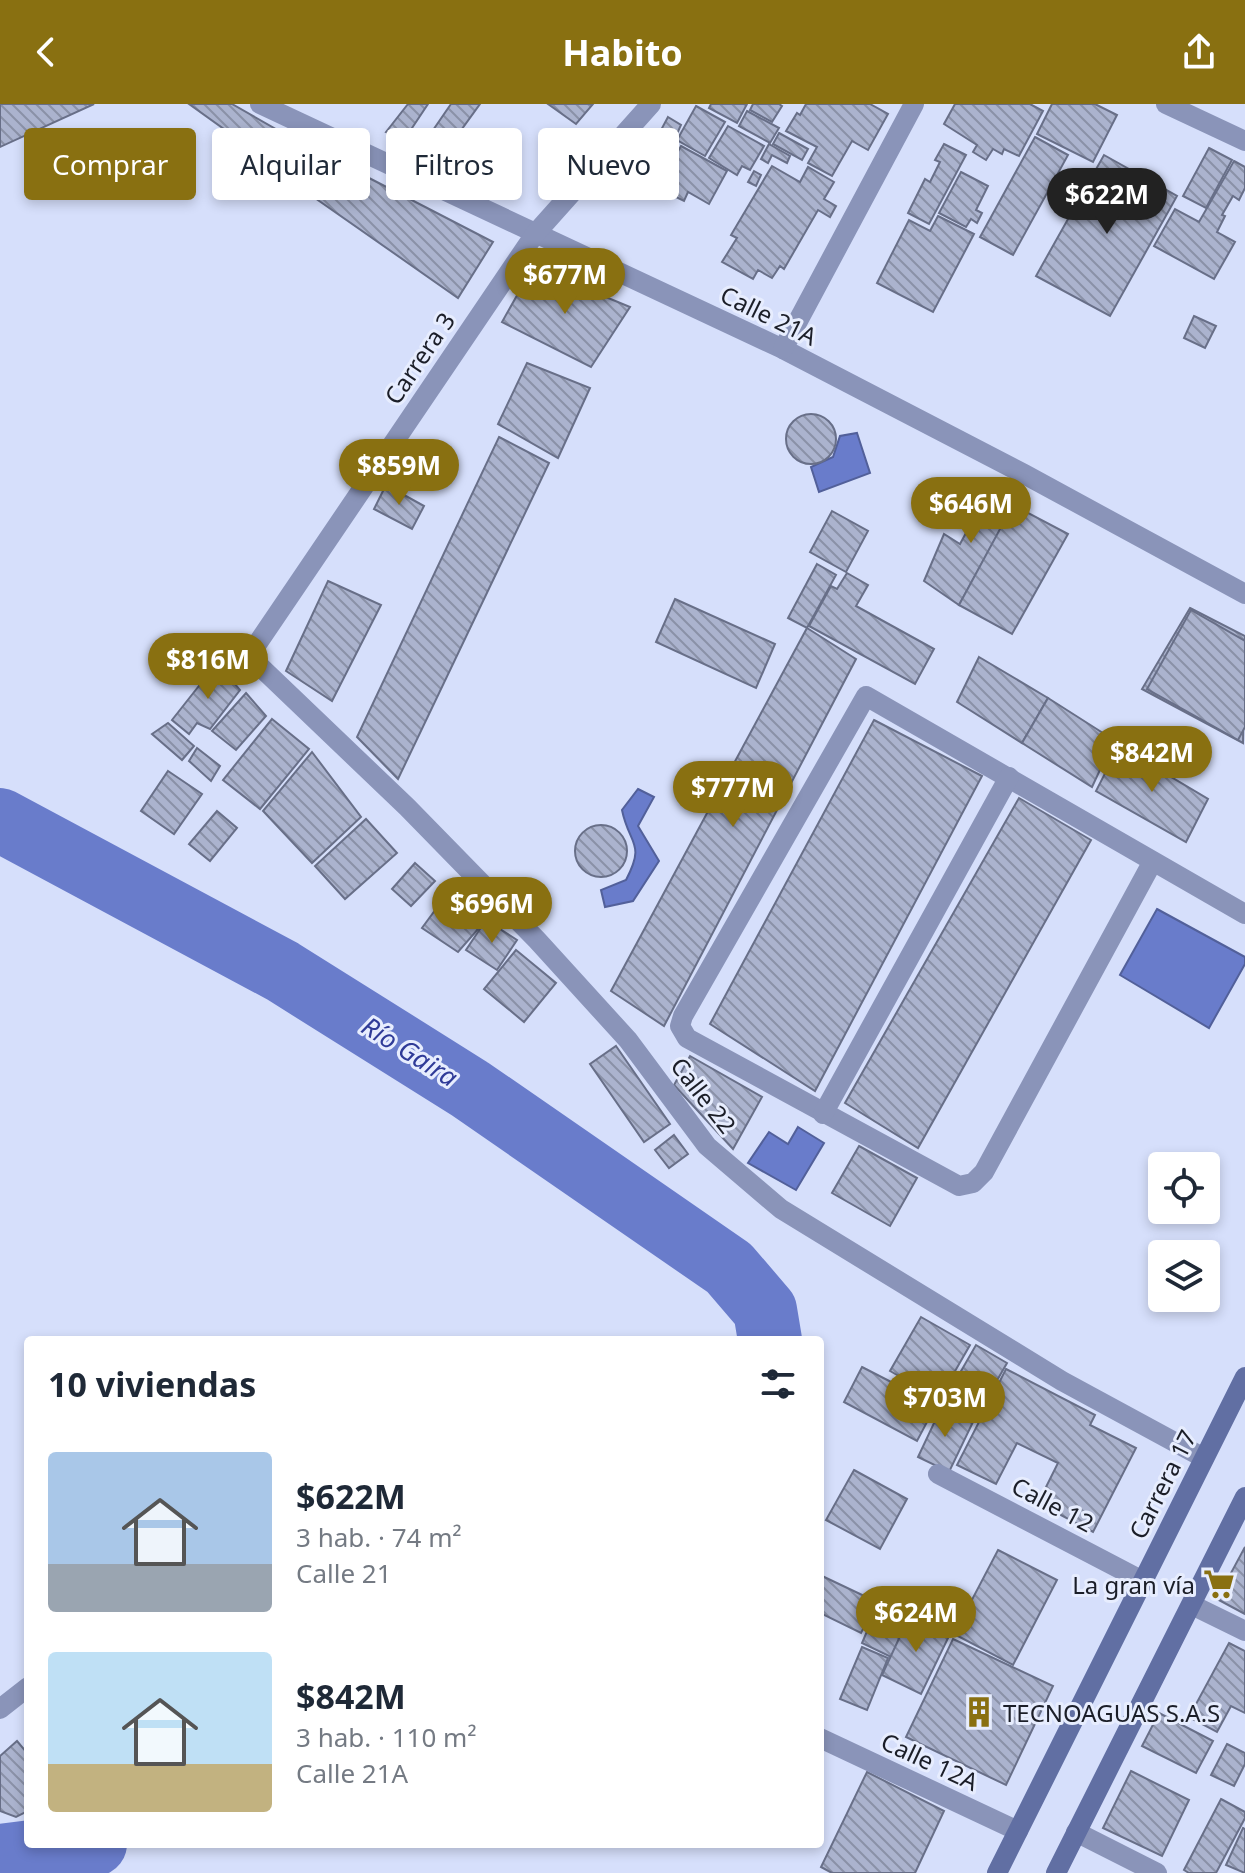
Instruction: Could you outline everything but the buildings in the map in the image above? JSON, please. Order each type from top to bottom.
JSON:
[{"type":"main road","name":"Carrera 17","points":[[997,1873],[1245,1377]]},
{"type":"main road","points":[[1056,1873],[1245,1497]]},
{"type":"street","name":"Calle 21A","points":[[260,104],[783,349],[1024,474],[1245,594]]},
{"type":"street","name":"Carrera 3","points":[[249,656],[535,234],[651,104]]},
{"type":"street","points":[[783,349],[914,104]]},
{"type":"street","points":[[1166,104],[1245,141]]},
{"type":"street","name":"Calle 22","points":[[249,656],[407,807],[537,940],[628,1040],[707,1146],[781,1209],[1062,1381],[1204,1458]]},
{"type":"street","points":[[1153,861],[984,1172],[973,1183],[959,1186],[823,1114],[687,1038],[680,1026],[866,696],[1009,777],[1245,914]]},
{"type":"street","points":[[823,1114],[1009,777]]},
{"type":"street","name":"Calle 12","points":[[938,1474],[1143,1581]]},
{"type":"street","points":[[1192,1605],[1245,1631]]},
{"type":"street","points":[[0,1709],[24,1690]]},
{"type":"street","name":"Calle 12A","points":[[824,1740],[1018,1831]]},
{"type":"street","points":[[1076,1832],[1157,1873]]},
{"type":"water","points":[[857,433],[870,473],[819,492],[811,467],[833,457],[840,436]]},
{"type":"water","points":[[638,789],[654,797],[638,826],[659,861],[633,901],[605,907],[601,890],[626,880],[635,858],[634,844],[622,810]]},
{"type":"water","points":[[1157,909],[1245,957],[1245,964],[1209,1028],[1120,975]]},
{"type":"water","points":[[798,1127],[824,1143],[796,1190],[748,1163],[769,1132],[788,1144]]},
{"type":"waterway","name":"Río Gaira","points":[[0,820],[282,971],[470,1089],[729,1268],[765,1310],[769,1336]]},
{"type":"waterway","name":"Río Gaira","points":[[0,1856],[63,1848]]},
{"type":"place","name":"La gran vía","points":[[1219,1584]]},
{"type":"place","name":"TECNOAGUAS S.A.S","points":[[979,1712]]}]
